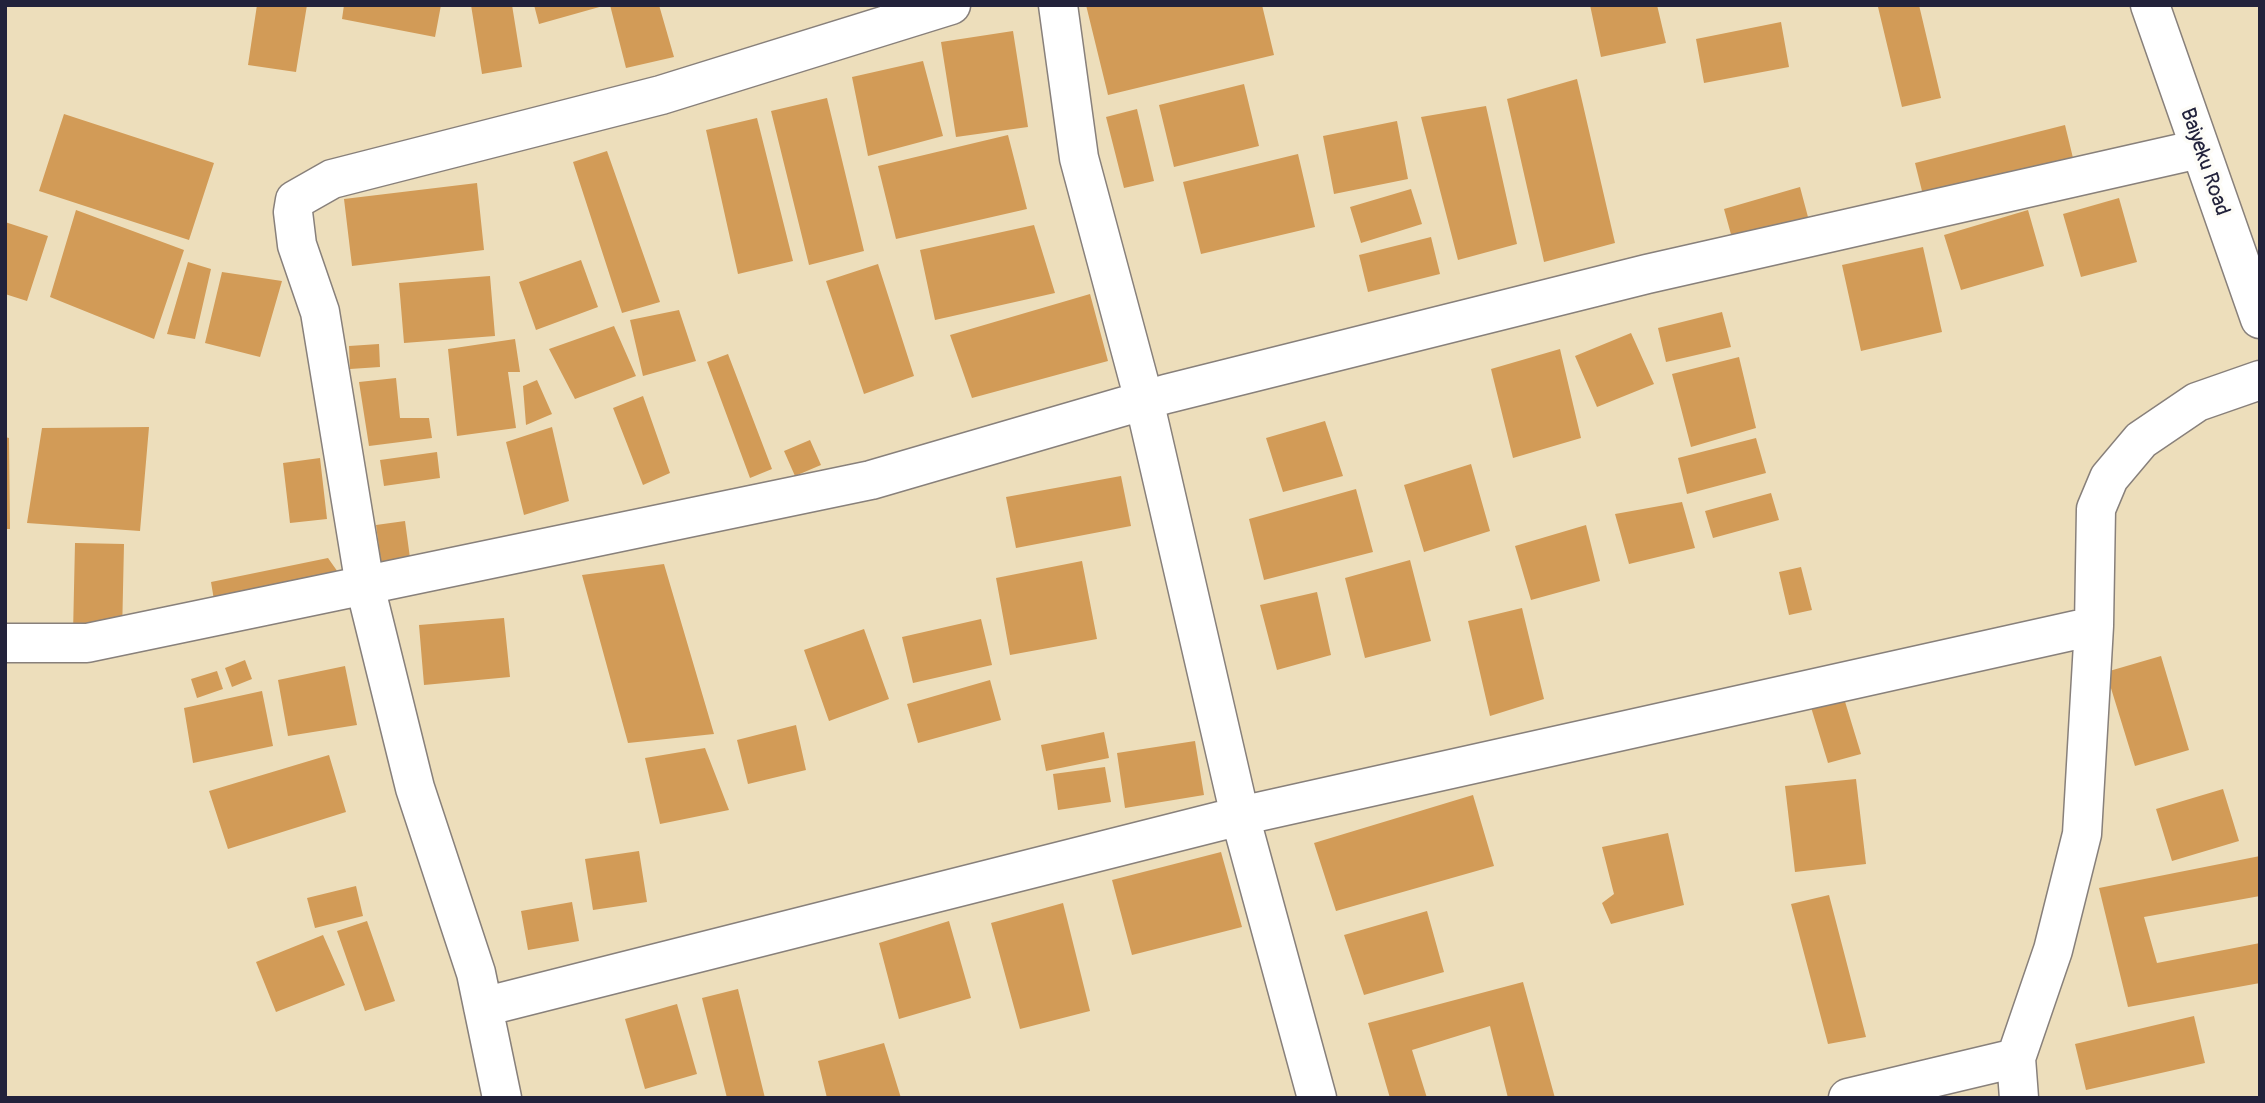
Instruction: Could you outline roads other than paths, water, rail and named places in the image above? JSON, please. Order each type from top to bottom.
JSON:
[{"type":"street","points":[[502,1098],[476,973],[415,788],[365,586],[320,312],[298,245],[293,212],[295,200],[332,179],[661,95],[951,5]]},
{"type":"street","points":[[1058,5],[1079,158],[1143,400],[1240,816],[1317,1098]]},
{"type":"street","name":"Baiyeku Road","points":[[2150,5],[2260,319]]},
{"type":"street","points":[[5,643],[86,643],[871,480],[1143,400],[1647,274],[2199,149]]},
{"type":"street","points":[[2019,1098],[2016,1058],[2053,950],[2082,834],[2094,626],[2096,509],[2109,478],[2141,440],[2197,402],[2260,380]]},
{"type":"street","points":[[483,1007],[1240,816],[2094,626]]},
{"type":"street","points":[[1848,1098],[2016,1058]]}]
